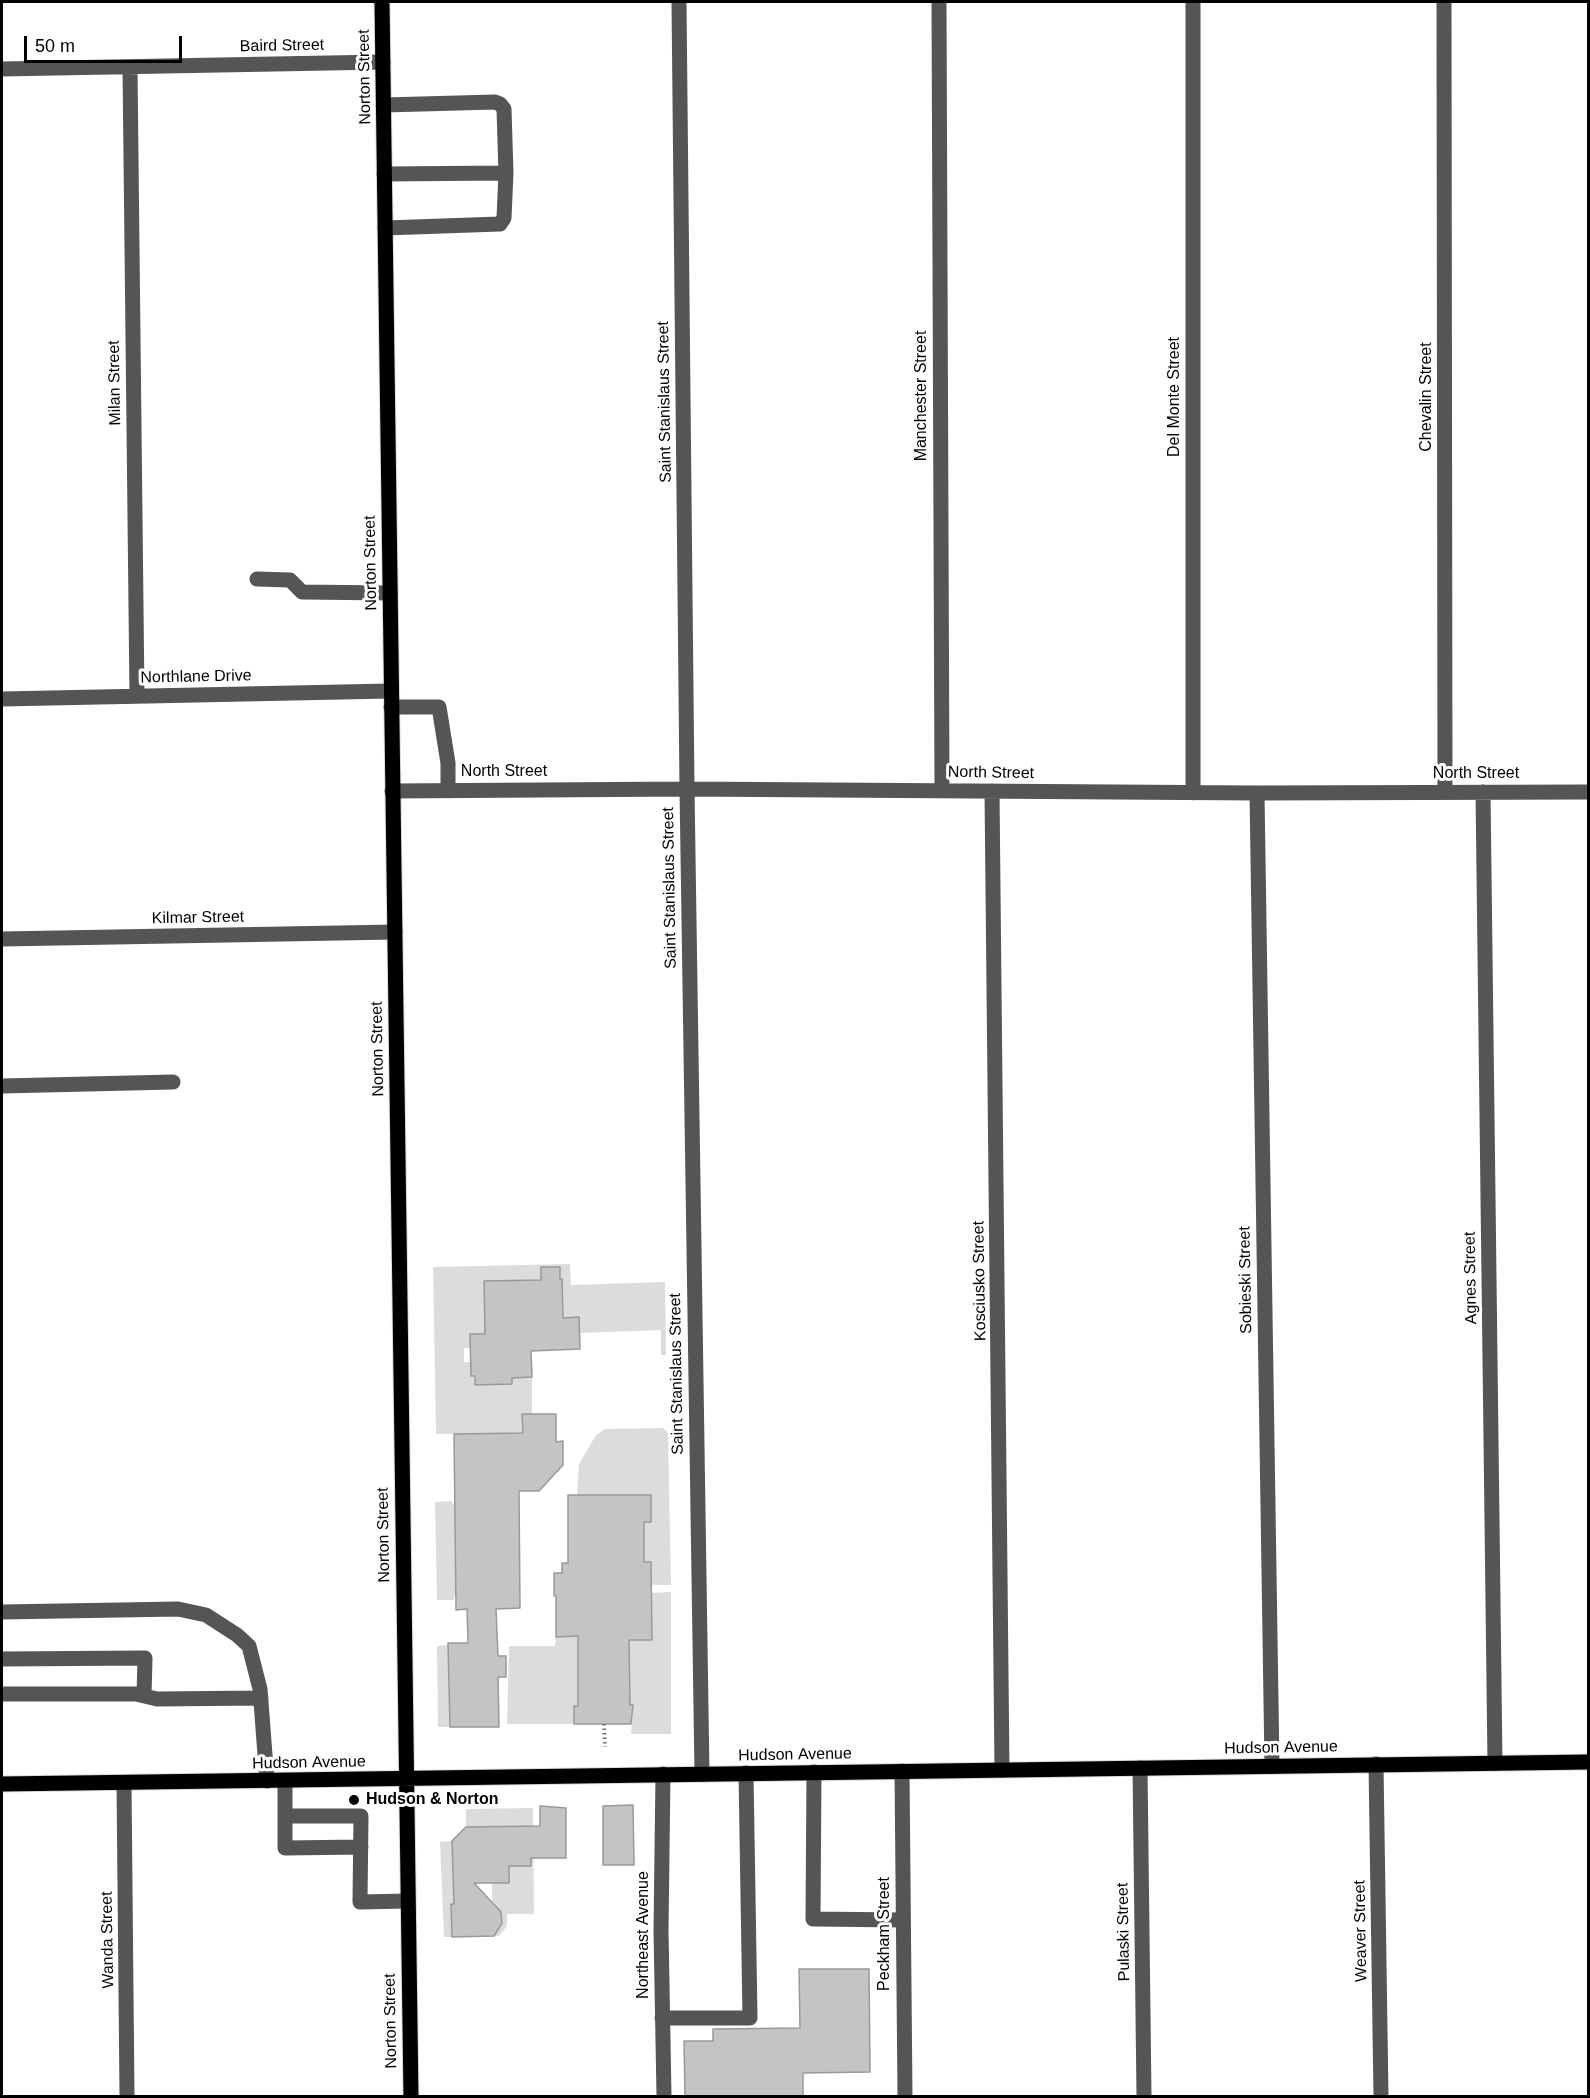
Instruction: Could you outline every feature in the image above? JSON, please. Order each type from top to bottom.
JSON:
[{"type":"main road","name":"Norton Street","points":[[382,2],[411,2097]]},
{"type":"main road","name":"Hudson Avenue","points":[[2,1784],[1588,1762]]},
{"type":"street","name":"Saint Stanislaus Street","points":[[679,2],[687,789],[702,1774]]},
{"type":"street","name":"Manchester Street","points":[[939,2],[942,791]]},
{"type":"street","name":"Del Monte Street","points":[[1192,793],[1193,2]]},
{"type":"street","name":"Chevalin Street","points":[[1444,2],[1445,792]]},
{"type":"street","name":"Baird Street","points":[[2,69],[383,62]]},
{"type":"street","name":"Milan Street","points":[[130,68],[136,696]]},
{"type":"street","points":[[384,105],[495,102],[500,104],[504,110],[506,173],[504,218],[500,224],[385,228]]},
{"type":"street","points":[[384,174],[506,173]]},
{"type":"street","points":[[257,579],[290,580],[302,592],[390,593]]},
{"type":"street","name":"Northlane Drive","points":[[2,699],[136,696],[391,699],[439,706],[448,763],[448,790]]},
{"type":"street","name":"North Street","points":[[392,791],[687,789],[1192,793],[1588,792]]},
{"type":"street","name":"Kosciusko Street","points":[[992,791],[1002,1770]]},
{"type":"street","name":"Agnes Street","points":[[1483,792],[1495,1762]]},
{"type":"street","name":"Sobieski Street","points":[[1257,793],[1272,1766]]},
{"type":"street","name":"Kilmar Street","points":[[2,939],[394,932]]},
{"type":"street","points":[[2,1086],[173,1082]]},
{"type":"street","points":[[2,1612],[178,1609],[206,1615],[237,1635],[249,1646],[261,1698],[267,1781]]},
{"type":"street","points":[[2,1659],[145,1658],[144,1696]]},
{"type":"street","points":[[2,1694],[136,1694],[158,1699],[261,1698]]},
{"type":"street","name":"Weaver Street","points":[[1376,1764],[1381,2097]]},
{"type":"street","name":"Pulaski Street","points":[[1140,1768],[1143,2097]]},
{"type":"street","name":"Peckham Street","points":[[902,1771],[905,2097]]},
{"type":"street","points":[[814,1772],[813,1919],[903,1920]]},
{"type":"street","points":[[662,2018],[750,2018],[746,1773]]},
{"type":"street","name":"Northeast Avenue","points":[[663,1774],[664,2097]]},
{"type":"street","points":[[285,1781],[285,1848],[361,1847]]},
{"type":"street","name":"Wanda Street","points":[[124,1783],[127,2097]]},
{"type":"street","points":[[285,1816],[360,1816],[360,1902],[407,1902]]},
{"type":"path","points":[[604,1724],[605,1747]]},
{"type":"shaded area","points":[[570,1264],[571,1285],[665,1282],[666,1355],[661,1355],[661,1330],[580,1333],[579,1317],[563,1318],[560,1267],[541,1267],[541,1280],[484,1281],[486,1334],[470,1334],[471,1348],[464,1348],[464,1362],[471,1362],[475,1385],[532,1377],[532,1415],[522,1415],[523,1433],[436,1434],[433,1267]]},
{"type":"shaded area","points":[[663,1428],[668,1433],[671,1585],[651,1585],[651,1562],[633,1562],[633,1536],[644,1536],[644,1522],[651,1522],[651,1495],[577,1495],[579,1464],[596,1435],[605,1429]]},
{"type":"shaded area","points":[[452,1501],[452,1504],[455,1504],[456,1596],[454,1600],[437,1600],[435,1502]]},
{"type":"shaded area","points":[[671,1592],[671,1734],[631,1734],[633,1705],[630,1705],[629,1640],[652,1640],[651,1593]]},
{"type":"shaded area","points":[[578,1636],[578,1706],[574,1706],[574,1724],[507,1724],[509,1646],[555,1646],[556,1637]]},
{"type":"shaded area","points":[[448,1645],[450,1727],[438,1727],[437,1646]]},
{"type":"shaded area","points":[[533,1808],[534,1914],[507,1914],[507,1926],[499,1936],[491,1936],[492,1931],[497,1931],[502,1923],[501,1912],[492,1906],[492,1883],[509,1883],[509,1866],[531,1866],[466,1827],[466,1809]]},
{"type":"shaded area","points":[[452,1841],[454,1904],[451,1904],[452,1937],[444,1937],[440,1842]]},
{"type":"building","points":[[541,1267],[560,1267],[563,1318],[579,1317],[580,1349],[531,1351],[532,1377],[512,1378],[512,1384],[475,1385],[475,1376],[471,1376],[470,1334],[485,1334],[484,1281],[541,1280]]},
{"type":"building","points":[[522,1414],[556,1414],[556,1442],[563,1441],[563,1465],[539,1491],[519,1491],[520,1608],[496,1609],[498,1656],[506,1656],[506,1677],[498,1677],[499,1727],[450,1727],[448,1643],[468,1643],[467,1609],[456,1610],[454,1434],[523,1433]]},
{"type":"building","points":[[568,1495],[651,1495],[651,1522],[644,1522],[644,1562],[651,1562],[652,1640],[629,1640],[630,1705],[633,1705],[631,1724],[574,1724],[574,1706],[578,1706],[578,1636],[556,1637],[556,1596],[554,1596],[554,1573],[562,1573],[562,1563],[568,1563]]},
{"type":"building","points":[[633,1805],[634,1865],[603,1865],[603,1806]]},
{"type":"building","points":[[540,1806],[566,1808],[566,1858],[531,1858],[531,1866],[509,1866],[509,1883],[474,1883],[501,1912],[502,1923],[494,1936],[452,1937],[451,1904],[454,1904],[452,1841],[466,1827],[540,1826]]},
{"type":"building","points":[[799,1969],[869,1969],[870,2072],[803,2073],[803,2097],[685,2097],[684,2041],[713,2041],[713,2029],[800,2028]]},
{"type":"place","name":"Hudson & Norton","points":[[354,1800]]}]
